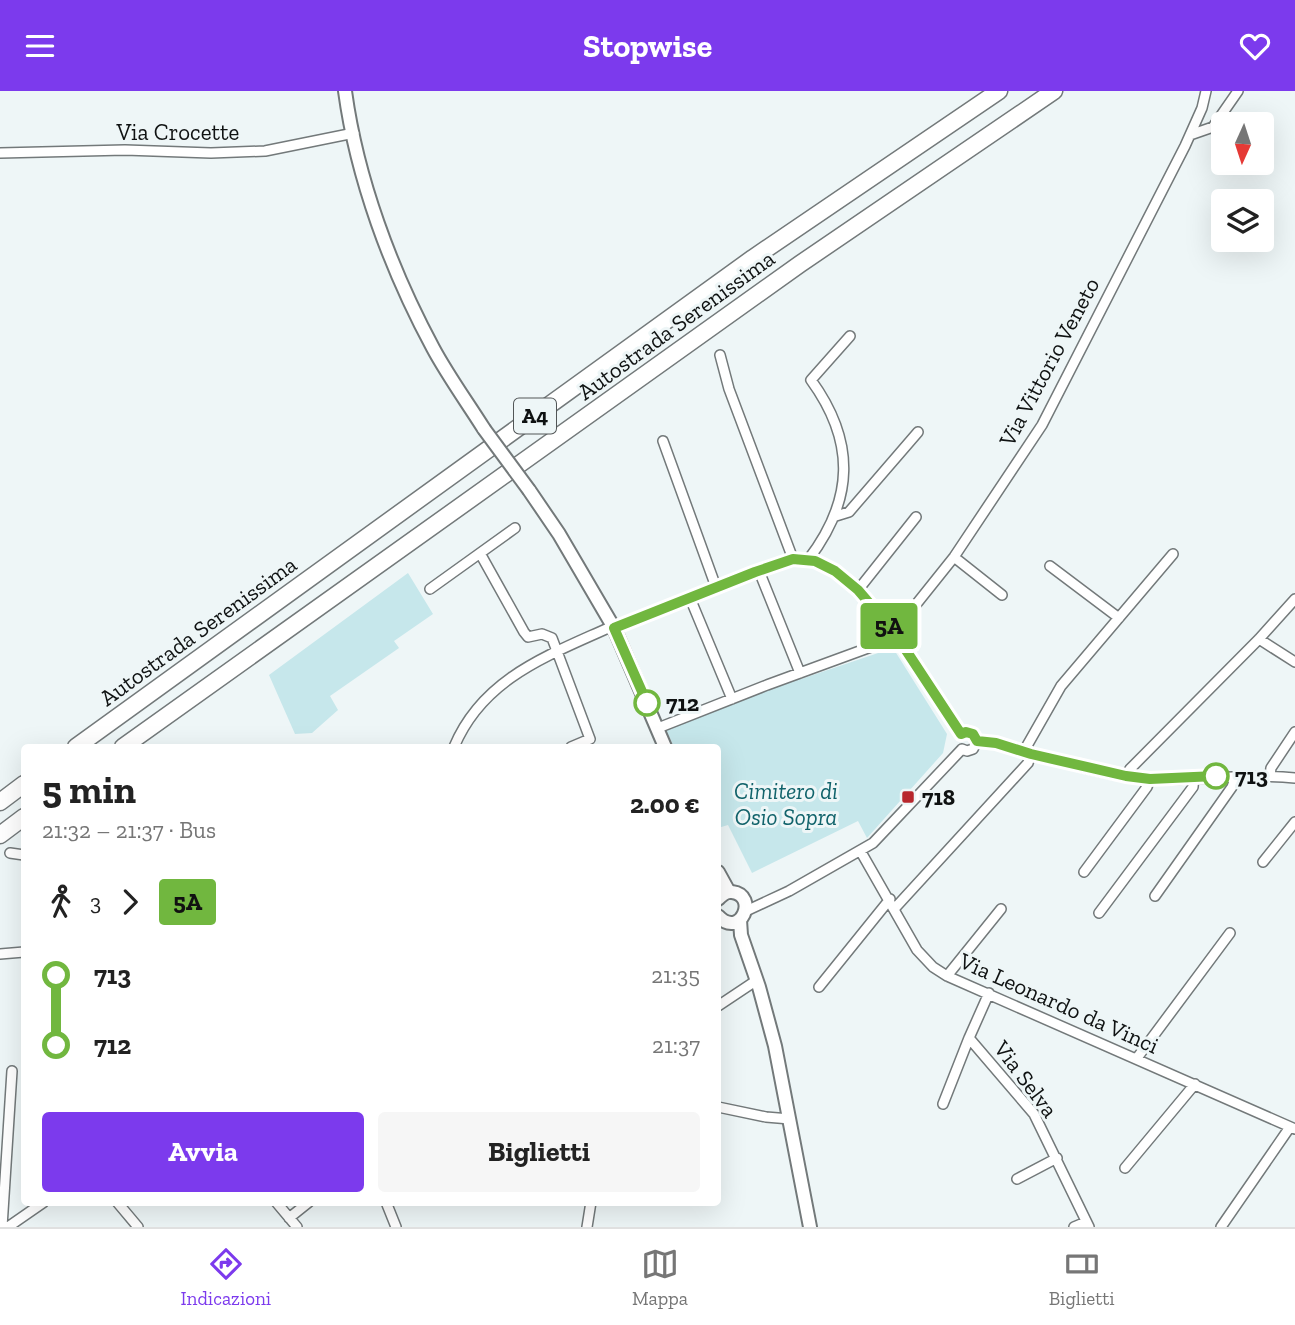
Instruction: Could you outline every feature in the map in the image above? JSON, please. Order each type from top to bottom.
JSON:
[{"type":"highway","name":"Autostrada Serenissima","points":[[80,744],[753,258],[999,91]]},
{"type":"highway","name":"Autostrada Serenissima","points":[[127,744],[800,264],[1054,91]]},
{"type":"highway","points":[[0,802],[21,786]]},
{"type":"highway","points":[[0,835],[21,819]]},
{"type":"street","points":[[345,91],[365,183],[410,301],[433,348],[484,429],[571,553],[614,628],[664,744]]},
{"type":"street","name":"Via Vittorio Veneto","points":[[896,635],[954,557],[1042,425],[1190,135],[1206,91]]},
{"type":"street","points":[[1190,135],[1213,127],[1238,91]]},
{"type":"street","name":"Via Crocette","points":[[0,153],[265,151],[354,133]]},
{"type":"street","points":[[808,561],[825,538],[836,516],[844,489],[844,462],[838,433],[811,380],[849,336]]},
{"type":"street","points":[[720,355],[729,389],[793,559]]},
{"type":"street","points":[[836,516],[849,512],[919,432]]},
{"type":"street","points":[[663,441],[716,587]]},
{"type":"street","points":[[858,590],[916,517]]},
{"type":"street","points":[[430,589],[481,555],[515,528]]},
{"type":"street","points":[[895,908],[1028,763],[1028,753],[1061,686],[1173,554]]},
{"type":"street","points":[[481,555],[528,637],[548,635],[552,638],[590,739],[578,744]]},
{"type":"street","points":[[954,557],[1003,595]]},
{"type":"street","points":[[455,744],[463,727],[479,705],[522,669],[606,629],[793,559],[815,561],[835,571],[858,590],[896,635],[961,734]]},
{"type":"street","points":[[1050,566],[1119,618]]},
{"type":"street","points":[[759,571],[800,673]]},
{"type":"street","points":[[690,598],[732,699]]},
{"type":"street","points":[[1126,776],[1295,599]]},
{"type":"street","points":[[657,728],[896,635]]},
{"type":"street","points":[[1259,639],[1295,662]]},
{"type":"street","points":[[966,732],[973,734],[977,741],[973,749],[967,751],[962,749],[958,741],[961,734],[966,732]]},
{"type":"street","points":[[1270,775],[1270,768],[1295,732]]},
{"type":"street","points":[[977,741],[996,743],[1126,776],[1150,779],[1270,775],[1295,778]]},
{"type":"street","points":[[721,919],[723,921],[741,914],[861,852],[873,843],[962,749]]},
{"type":"street","points":[[1155,896],[1232,787],[1236,776]]},
{"type":"street","points":[[1098,913],[1192,787],[1194,777]]},
{"type":"street","points":[[1084,872],[1147,787],[1150,779]]},
{"type":"street","points":[[1264,862],[1295,822]]},
{"type":"street","name":"Via Leonardo da Vinci","points":[[861,852],[924,959],[947,975],[1293,1128]]},
{"type":"street","points":[[10,853],[21,855]]},
{"type":"street","points":[[723,895],[741,896],[741,935],[757,980],[775,1046],[810,1227]]},
{"type":"street","points":[[819,987],[890,899]]},
{"type":"street","points":[[947,975],[1001,909]]},
{"type":"street","points":[[1137,1058],[1230,933]]},
{"type":"street","points":[[0,954],[21,952]]},
{"type":"street","points":[[721,1004],[757,980]]},
{"type":"street","name":"Via Selva","points":[[989,993],[970,1038],[1034,1114],[1088,1224]]},
{"type":"street","points":[[943,1104],[970,1038]]},
{"type":"street","points":[[2,1227],[12,1071]]},
{"type":"street","points":[[1125,1168],[1195,1084]]},
{"type":"street","points":[[721,1108],[790,1119]]},
{"type":"street","points":[[1221,1227],[1293,1128]]},
{"type":"street","points":[[1017,1179],[1057,1158]]},
{"type":"street","points":[[8,1227],[38,1206]]},
{"type":"street","points":[[120,1206],[138,1227]]},
{"type":"street","points":[[279,1206],[297,1227]]},
{"type":"street","points":[[289,1218],[304,1206]]},
{"type":"street","points":[[388,1206],[396,1227]]},
{"type":"street","points":[[587,1227],[591,1206]]},
{"type":"street","points":[[1074,1227],[1088,1224]]},
{"type":"green space","points":[[408,573],[433,614],[394,641],[399,648],[330,696],[338,710],[312,733],[295,734],[269,675]]},
{"type":"green space","name":"Cimitero di Osio Sopra","points":[[893,648],[947,734],[943,753],[867,838],[858,821],[752,873],[728,825],[721,827],[721,744],[673,744],[665,728],[799,676],[801,679]]},
{"type":"bus line","name":"5A","points":[[647,703],[614,628],[793,559],[815,561],[835,571],[858,590],[894,632],[961,734],[969,732],[977,741],[996,743],[1126,776],[1150,779],[1216,776]]},
{"type":"place","name":"712","points":[[647,703]]},
{"type":"place","name":"713","points":[[1216,776]]},
{"type":"place","name":"718","points":[[908,797]]}]
